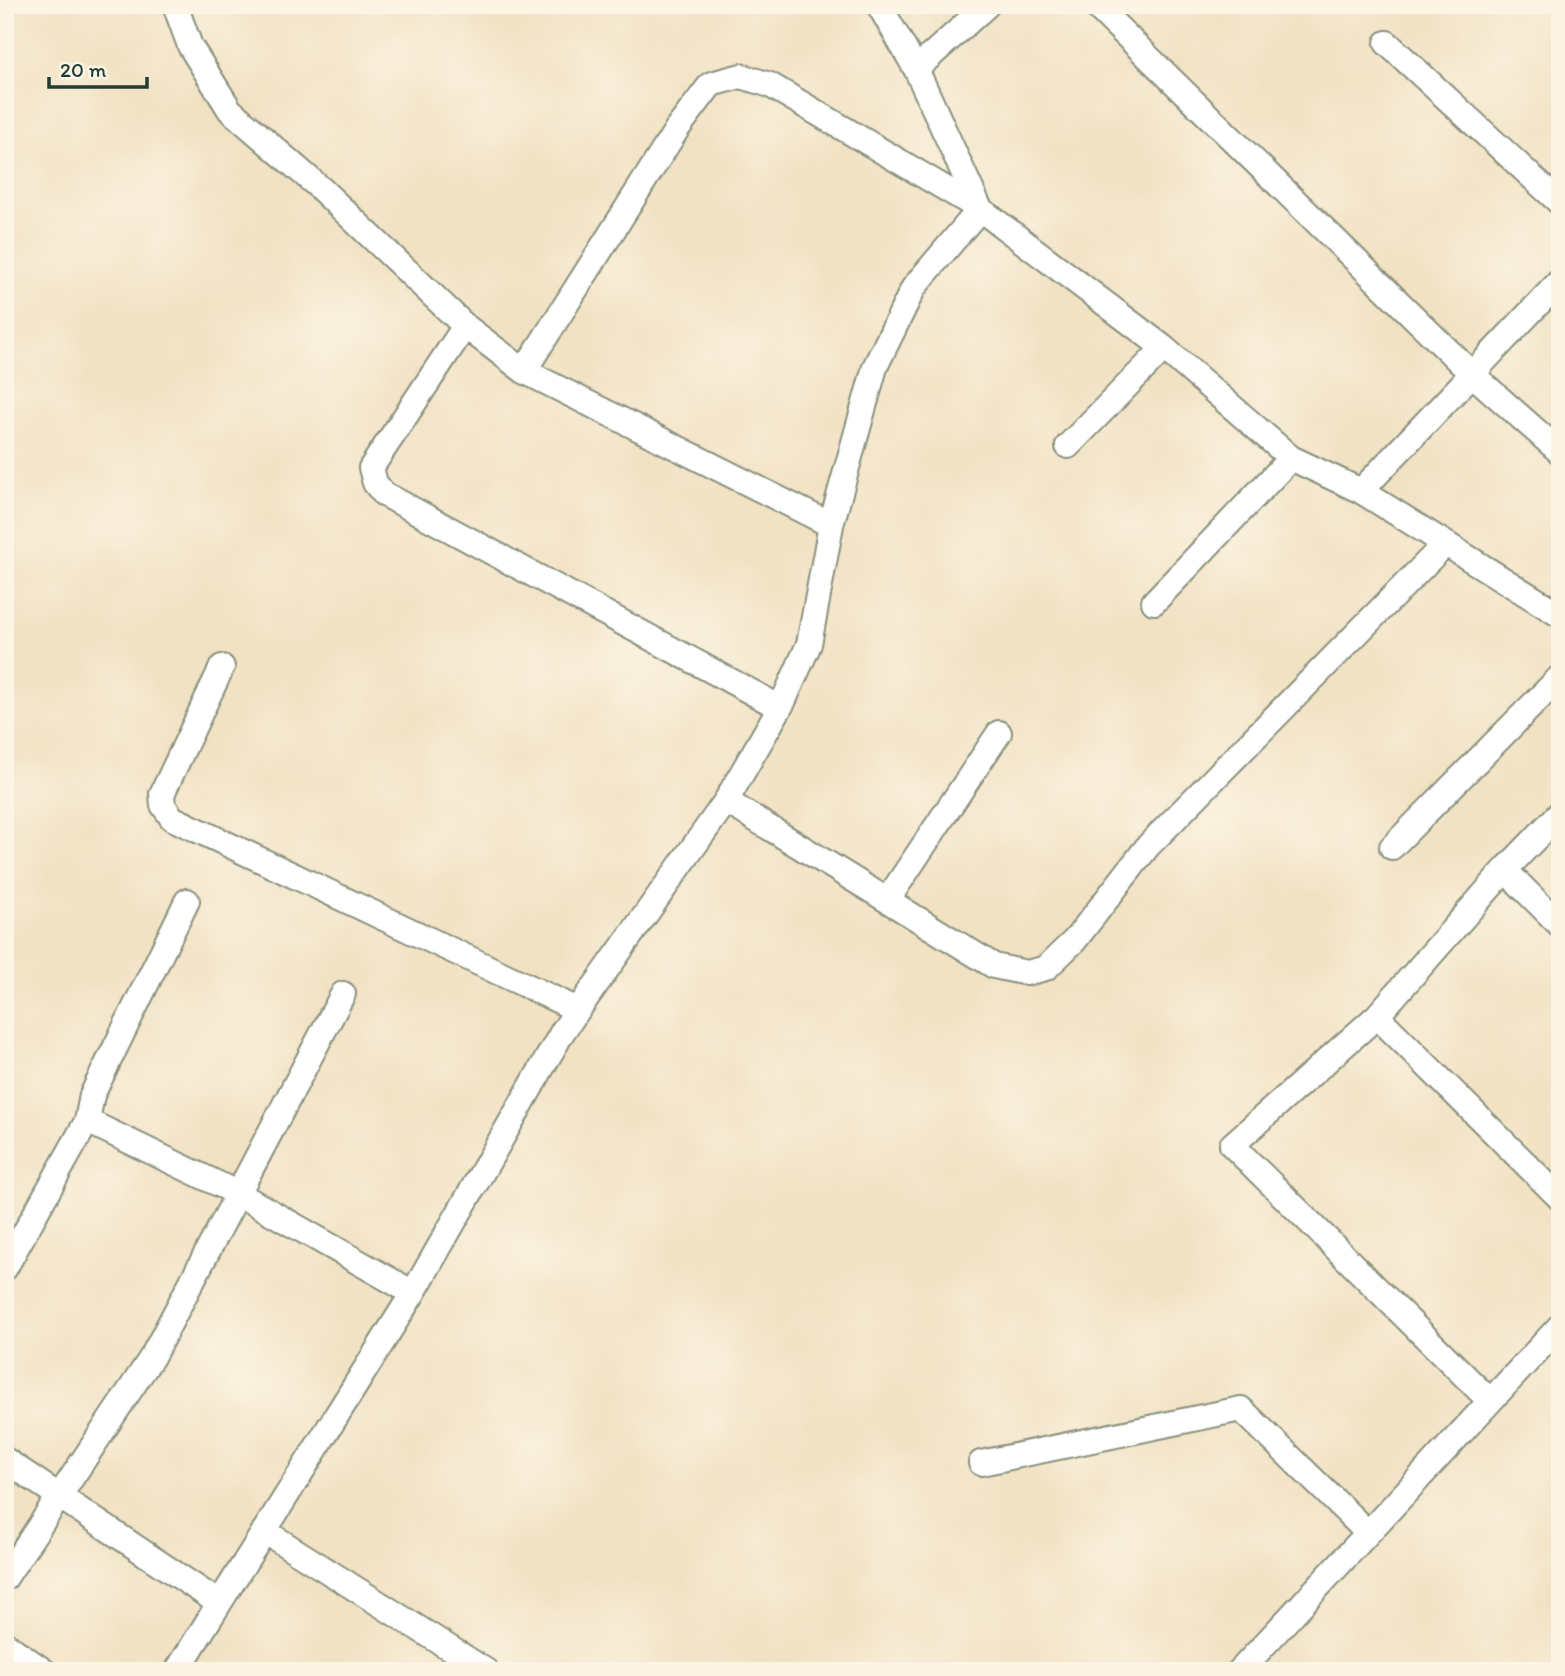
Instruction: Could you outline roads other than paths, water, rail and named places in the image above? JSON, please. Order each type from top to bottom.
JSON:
[{"type":"street","points":[[175,5],[190,46],[230,110],[320,188],[465,326],[524,370],[831,524]]},
{"type":"street","points":[[879,5],[916,69],[980,209]]},
{"type":"street","points":[[916,69],[987,5]]},
{"type":"street","points":[[1095,5],[1472,374],[1560,452]]},
{"type":"street","points":[[1387,43],[1560,203]]},
{"type":"street","points":[[524,370],[677,129],[711,84],[741,76],[770,85],[980,209],[1164,348],[1291,458],[1361,491],[1560,615]]},
{"type":"street","points":[[177,1671],[413,1293],[563,1031],[726,801],[779,707],[809,644],[831,524],[875,367],[914,287],[980,209]]},
{"type":"street","points":[[1361,491],[1560,281]]},
{"type":"street","points":[[465,326],[371,468],[375,482],[384,494],[779,707]]},
{"type":"street","points":[[1068,446],[1164,348]]},
{"type":"street","points":[[1154,602],[1291,458]]},
{"type":"street","points":[[726,801],[994,966],[1027,973],[1046,968],[1074,940],[1148,846],[1445,544]]},
{"type":"street","points":[[222,667],[162,794],[163,805],[172,818],[578,1010]]},
{"type":"street","points":[[1392,847],[1560,677]]},
{"type":"street","points":[[888,899],[999,733]]},
{"type":"street","points":[[1490,1401],[1232,1144],[1377,1016],[1505,870],[1560,813]]},
{"type":"street","points":[[1505,870],[1560,925]]},
{"type":"street","points":[[5,1268],[87,1121],[92,1095],[187,901]]},
{"type":"street","points":[[5,1578],[152,1357],[343,994]]},
{"type":"street","points":[[1377,1016],[1560,1198]]},
{"type":"street","points":[[87,1121],[237,1193],[413,1293]]},
{"type":"street","points":[[1240,1671],[1560,1326]]},
{"type":"street","points":[[981,1463],[1241,1409],[1368,1533]]},
{"type":"street","points":[[5,1460],[219,1603]]},
{"type":"street","points":[[264,1531],[486,1671]]},
{"type":"street","points":[[5,1644],[44,1671]]}]
